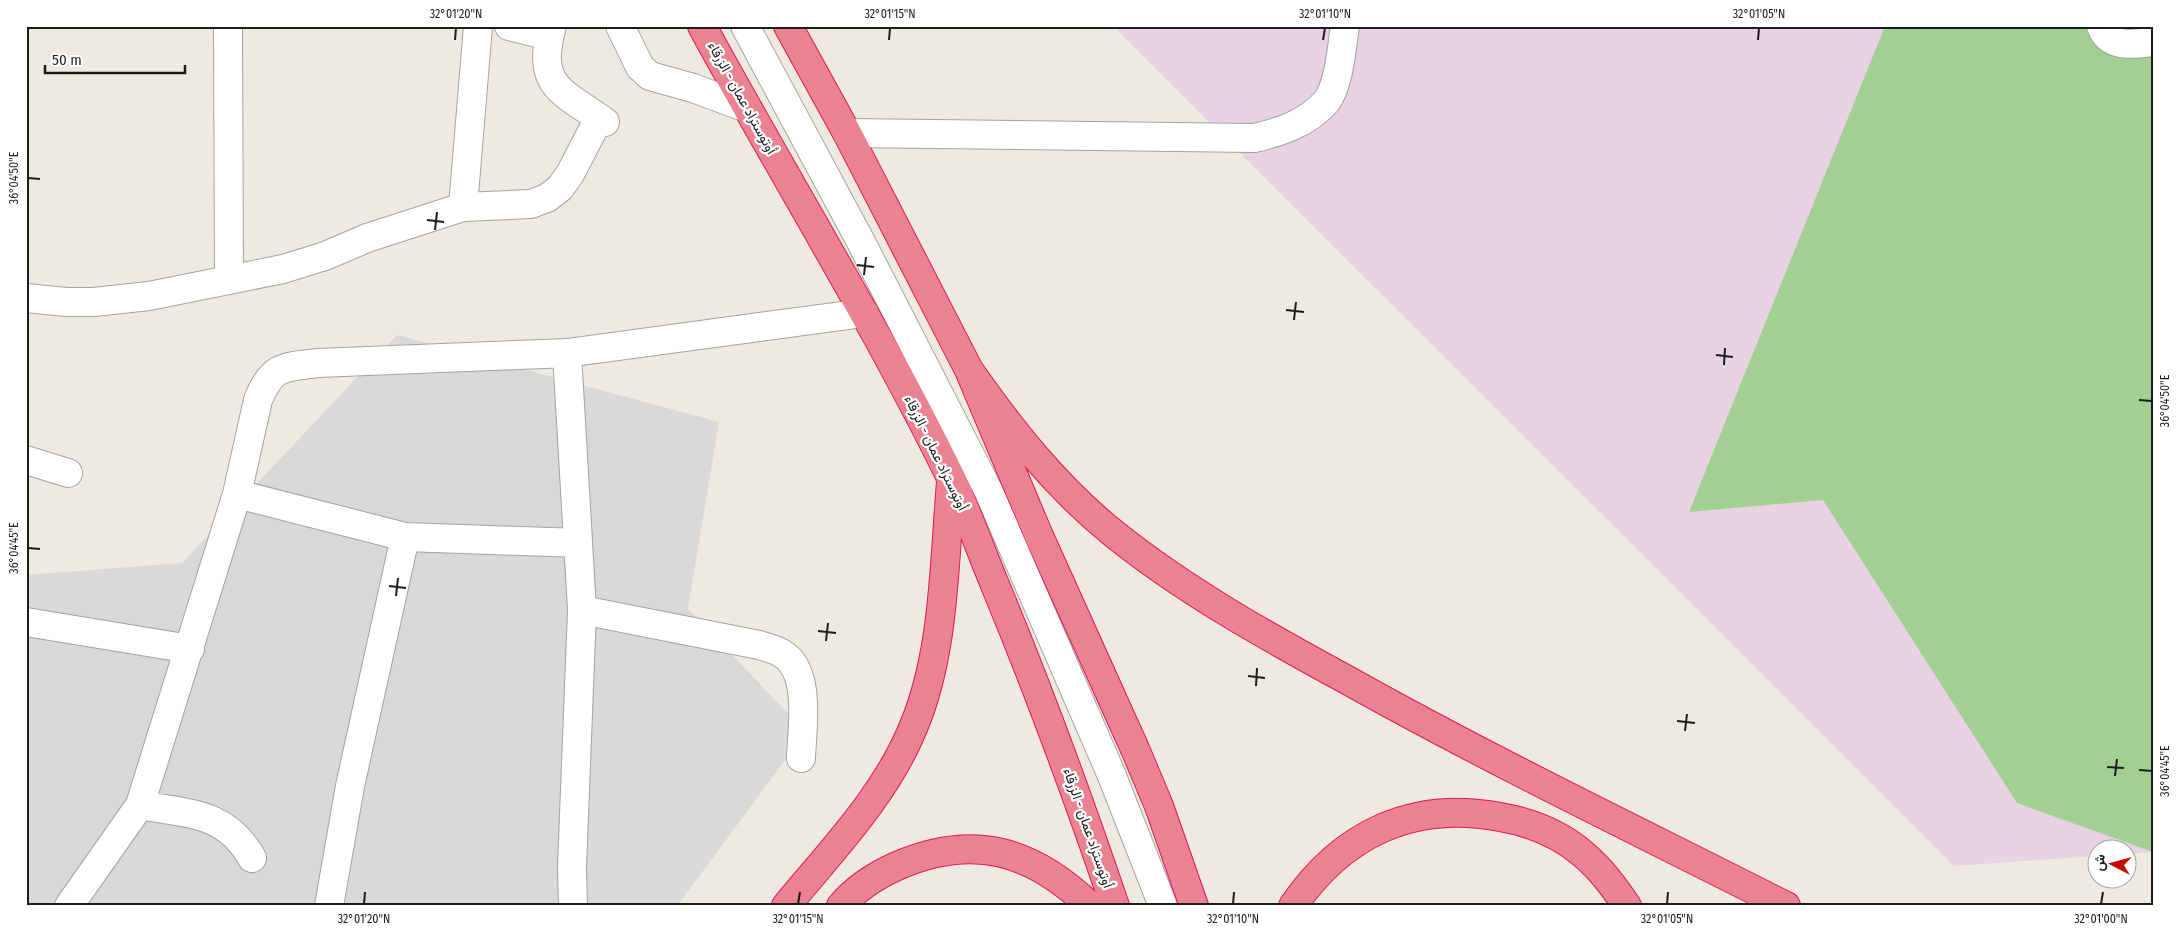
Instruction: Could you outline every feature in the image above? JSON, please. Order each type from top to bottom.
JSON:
[{"type":"highway","name":"أوتوستراد عمان - الزرقاء","points":[[702,26],[864,313],[951,478],[1064,759],[1115,906]]},
{"type":"highway","points":[[788,26],[847,133],[969,370],[1039,536],[1135,748],[1166,823],[1194,906]]},
{"type":"highway","points":[[969,370],[1000,414],[1035,457],[1112,532],[1155,566],[1314,662],[1428,726],[1786,906]]},
{"type":"highway","points":[[786,906],[865,810],[896,763],[914,728],[930,676],[938,637],[951,478]]},
{"type":"highway","points":[[1293,906],[1307,885],[1327,864],[1357,841],[1400,821],[1428,814],[1456,812],[1485,814],[1520,820],[1552,834],[1588,859],[1607,877],[1627,906]]},
{"type":"highway","points":[[841,906],[867,882],[909,861],[955,849],[976,848],[1000,852],[1042,870],[1062,882],[1090,906]]},
{"type":"street","points":[[228,26],[228,280]]},
{"type":"street","points":[[463,207],[478,26]]},
{"type":"street","points":[[26,298],[66,302],[122,300],[228,280],[283,269],[326,256],[367,238],[463,207],[531,204],[547,198],[560,188],[570,174],[602,120],[558,89],[550,77],[546,64],[546,50],[551,31],[509,26]]},
{"type":"street","points":[[620,26],[640,67],[650,76],[702,91],[747,108]]},
{"type":"street","points":[[734,26],[855,246],[978,494],[1103,779],[1146,906]]},
{"type":"street","points":[[745,26],[861,242],[988,490],[1112,776],[1163,906]]},
{"type":"street","points":[[847,133],[1254,138],[1282,132],[1308,117],[1327,100],[1338,71],[1345,26]]},
{"type":"street","points":[[2101,26],[2103,32],[2110,39],[2124,45],[2153,42]]},
{"type":"street","points":[[69,906],[140,805],[237,494],[258,400],[264,385],[276,371],[293,366],[318,363],[567,353],[864,313]]},
{"type":"street","points":[[567,353],[582,610],[572,867],[574,906]]},
{"type":"street","points":[[26,460],[68,473]]},
{"type":"street","points":[[237,494],[405,537],[578,543]]},
{"type":"street","points":[[329,906],[350,786],[405,537]]},
{"type":"street","points":[[582,610],[759,645],[782,653],[795,667],[800,680],[803,700],[801,758]]},
{"type":"street","points":[[26,622],[190,649]]},
{"type":"street","points":[[140,805],[212,819],[229,829],[243,842],[252,858]]},
{"type":"shaded area","points":[[1113,26],[2153,26],[2153,852],[2136,853],[2136,840],[2086,840],[2086,857],[1954,866]]},
{"type":"shaded area","points":[[397,335],[719,422],[688,609],[806,732],[677,906],[26,906],[26,575],[182,563]]},
{"type":"green space","points":[[1885,26],[2153,26],[2153,852],[2136,846],[2136,840],[2120,840],[2017,803],[1823,500],[1689,512]]}]
